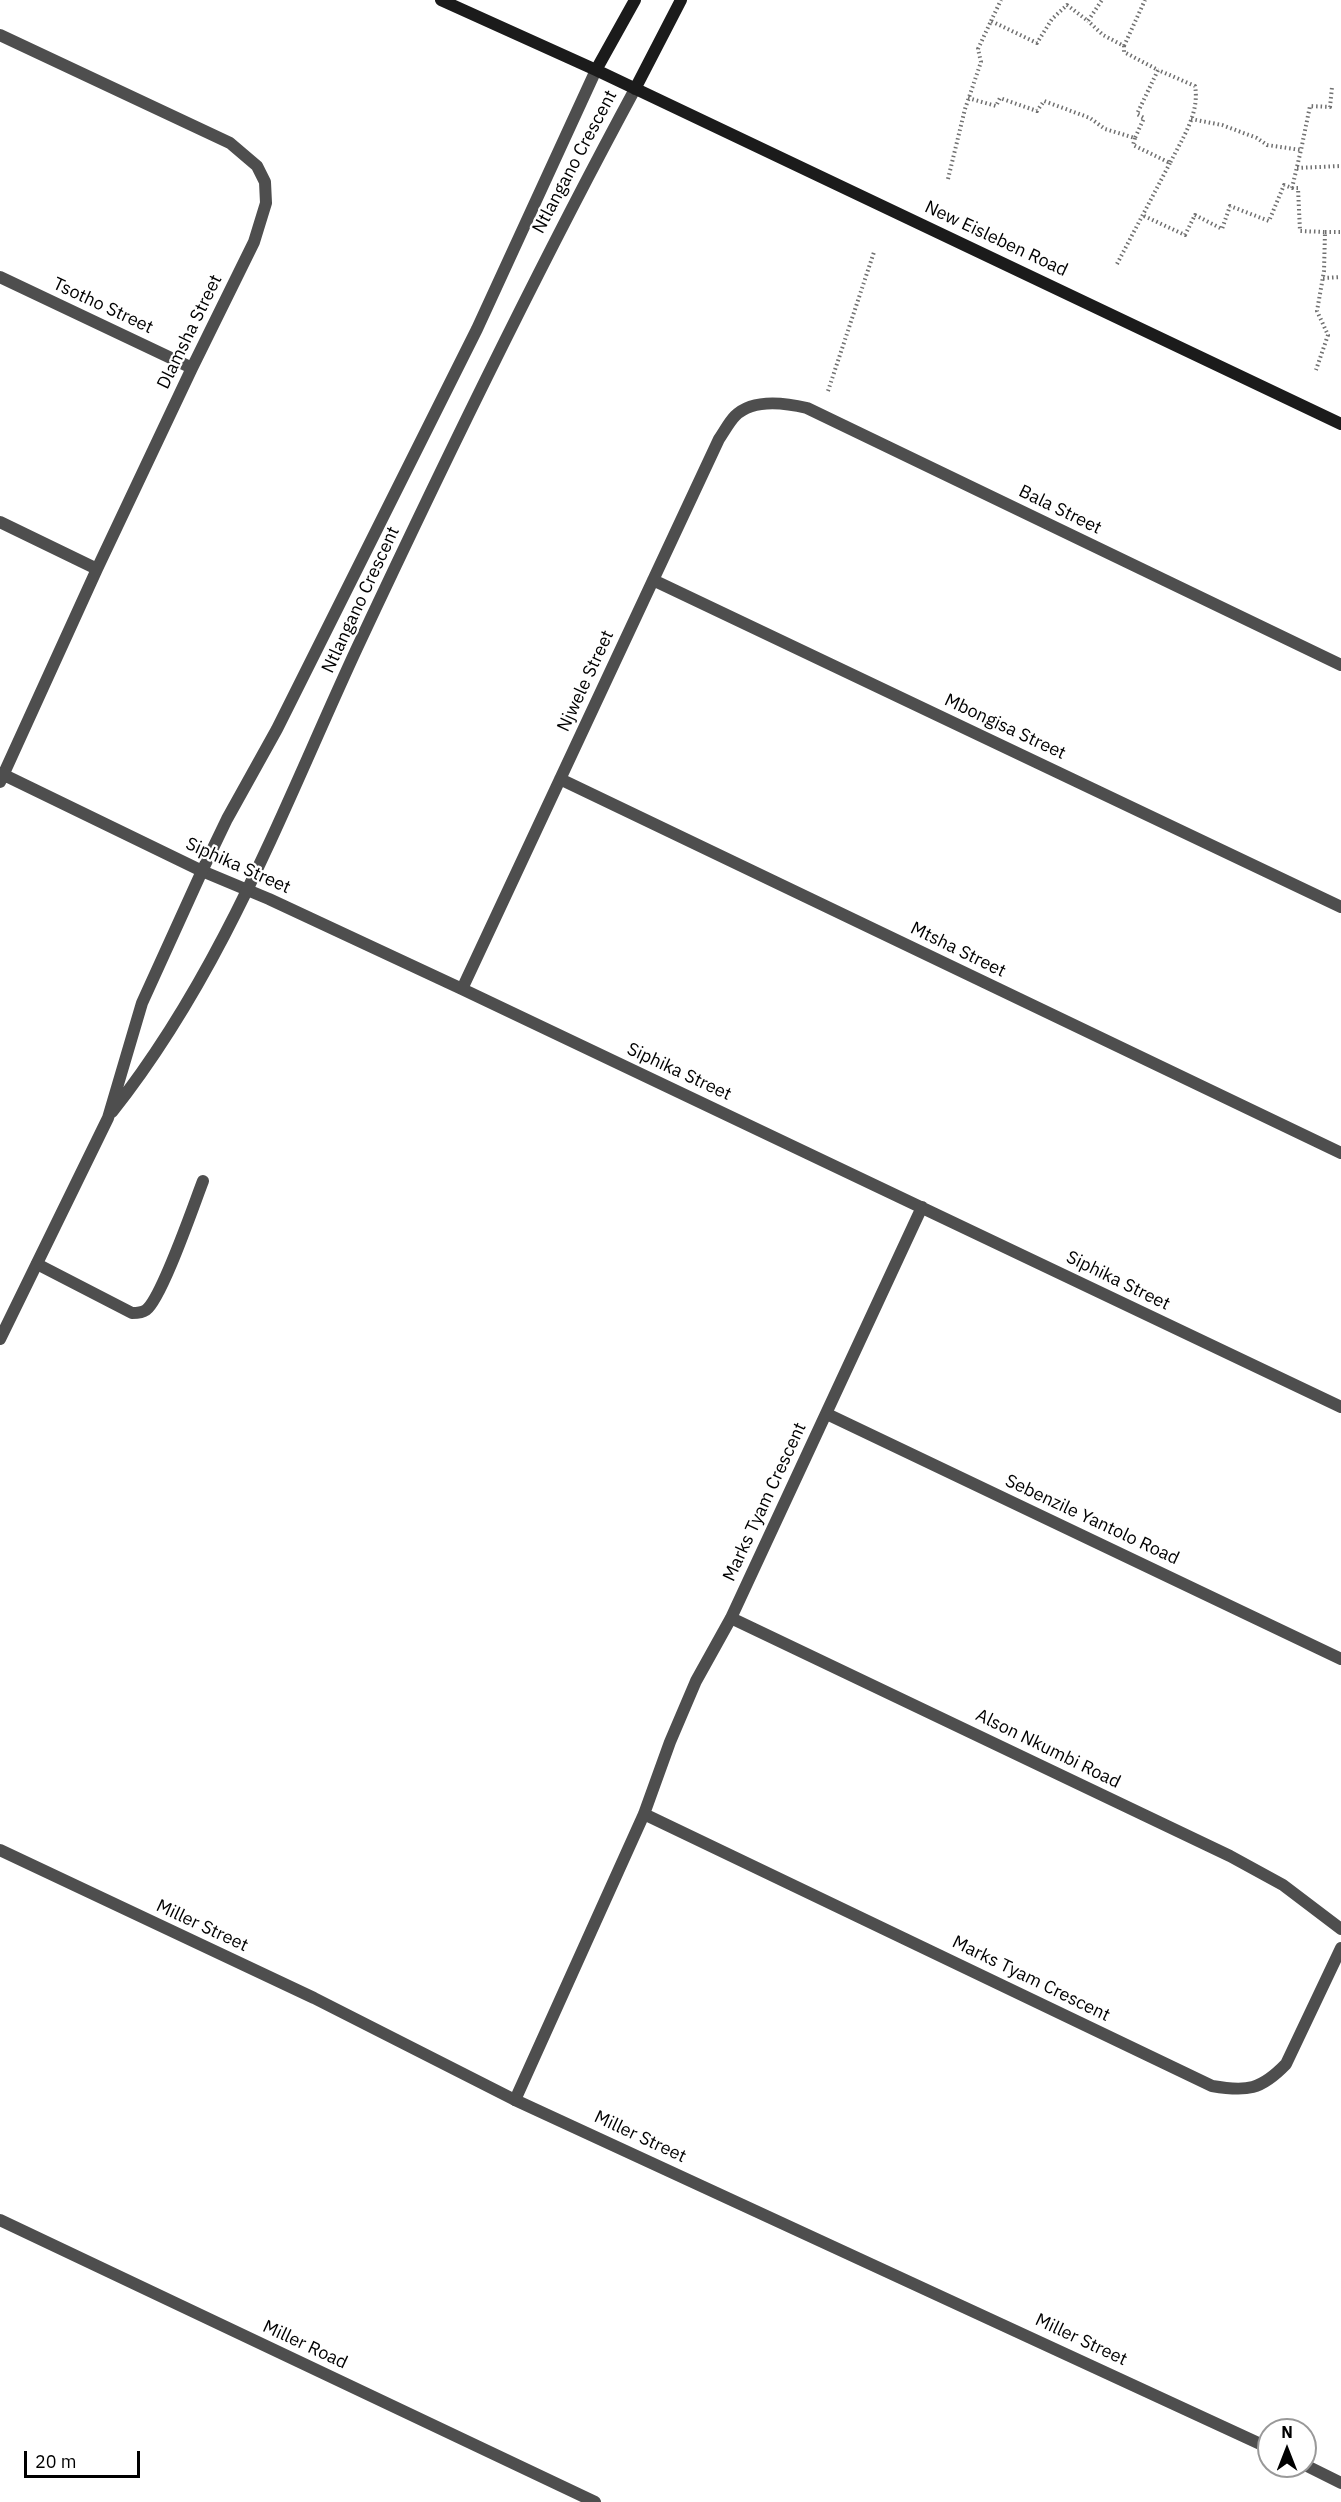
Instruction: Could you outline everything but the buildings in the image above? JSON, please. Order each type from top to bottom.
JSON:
[{"type":"main road","name":"New Eisleben Road","points":[[441,0],[596,70],[1341,424]]},
{"type":"main road","points":[[596,70],[635,0]]},
{"type":"main road","points":[[635,89],[681,0]]},
{"type":"street","name":"Dlamsha Street","points":[[0,35],[230,143],[252,160],[262,173],[266,203],[254,242],[192,368],[1,776]]},
{"type":"street","name":"Ntlangano Crescent","points":[[0,1339],[108,1118],[142,1003],[202,871],[277,729],[477,329],[596,70]]},
{"type":"street","name":"Ntlangano Crescent","points":[[108,1118],[140,1077],[175,1023],[248,890],[357,650],[537,273],[635,89]]},
{"type":"street","name":"Tsotho Street","points":[[0,278],[192,368]]},
{"type":"street","name":"Bala Street","points":[[760,404],[785,402],[820,414],[1341,665]]},
{"type":"street","name":"Njwele Street","points":[[462,989],[719,439],[736,415],[760,404]]},
{"type":"street","points":[[0,522],[97,569]]},
{"type":"street","name":"Mbongisa Street","points":[[653,580],[1341,908]]},
{"type":"street","name":"Siphika Street","points":[[1,776],[202,871],[462,989],[1341,1407]]},
{"type":"street","name":"Mtsha Street","points":[[560,779],[1341,1153]]},
{"type":"street","points":[[37,1263],[132,1313],[140,1313],[147,1309],[163,1281],[203,1181]]},
{"type":"street","name":"Marks Tyam Crescent","points":[[515,2100],[645,1814],[670,1742],[692,1691],[731,1618],[922,1207]]},
{"type":"street","name":"Sebenzile Yantolo Road","points":[[827,1414],[1341,1659]]},
{"type":"street","name":"Alson Nkumbi Road","points":[[731,1618],[1230,1856],[1283,1885],[1341,1929]]},
{"type":"street","name":"Marks Tyam Crescent","points":[[645,1814],[1212,2086],[1239,2091],[1256,2086],[1275,2076],[1286,2064],[1341,1948]]},
{"type":"street","name":"Miller Street","points":[[0,1850],[314,1998],[515,2100],[1257,2442]]},
{"type":"street","name":"Miller Road","points":[[0,2220],[595,2502]]},
{"type":"street","points":[[1317,2471],[1341,2482]]},
{"type":"path","points":[[948,179],[968,98],[981,63],[978,49],[1001,0]]},
{"type":"path","points":[[1088,21],[1102,0]]},
{"type":"path","points":[[1117,264],[1170,163],[1191,119],[1197,99],[1195,86],[1124,52],[1124,46],[1145,0]]},
{"type":"path","points":[[991,21],[1037,43],[1052,19],[1067,5],[1103,36],[1124,46]]},
{"type":"path","points":[[1158,70],[1137,114],[1144,118],[1133,145],[1170,163]]},
{"type":"path","points":[[1292,188],[1310,106],[1330,107],[1332,87]]},
{"type":"path","points":[[968,98],[996,106],[1000,98],[1037,111],[1044,101],[1090,118],[1105,129],[1135,138]]},
{"type":"path","points":[[1191,119],[1222,125],[1257,138],[1267,145],[1301,150]]},
{"type":"path","points":[[1297,168],[1341,166]]},
{"type":"path","points":[[1144,216],[1185,235],[1195,215],[1222,229],[1230,206],[1269,221],[1284,185],[1298,188],[1300,231],[1341,232]]},
{"type":"path","points":[[1316,370],[1328,335],[1317,310],[1323,278],[1325,232]]},
{"type":"path","points":[[820,414],[874,252]]},
{"type":"path","points":[[1323,278],[1341,277]]}]
